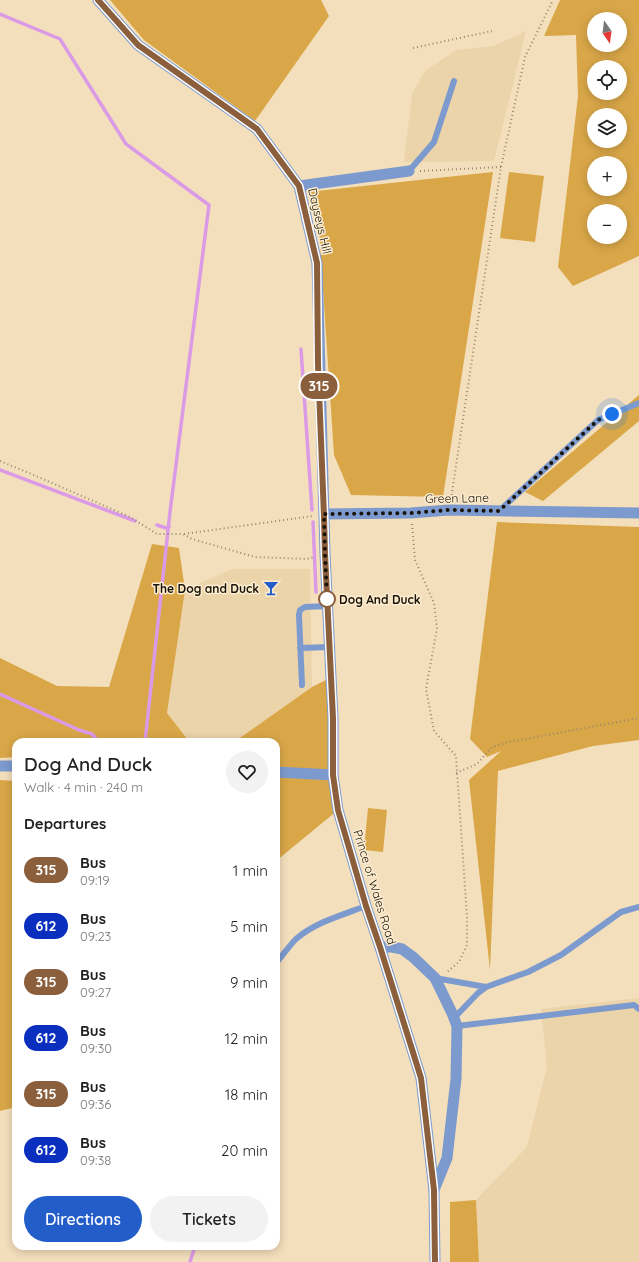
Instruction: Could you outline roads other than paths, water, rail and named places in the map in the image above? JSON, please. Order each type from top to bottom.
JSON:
[{"type":"street","name":"Dayseys Hill","points":[[98,0],[138,45],[257,129],[299,186],[317,263],[318,364],[324,515]]},
{"type":"street","points":[[299,186],[409,171]]},
{"type":"street","name":"Green Lane","points":[[324,515],[411,513],[449,510],[639,513]]},
{"type":"street","name":"Prince of Wales Road","points":[[324,515],[333,718],[333,775],[338,810],[366,906],[421,1078],[434,1190],[435,1262]]},
{"type":"street","points":[[0,766],[12,766]]},
{"type":"street","points":[[280,772],[333,775]]},
{"type":"street","points":[[380,947],[402,949],[413,957],[435,978],[455,1022],[456,1079],[448,1158],[434,1190]]},
{"type":"lane","points":[[409,171],[434,142],[454,81]]},
{"type":"lane","points":[[499,511],[598,420],[639,403]]},
{"type":"lane","points":[[302,685],[300,610],[305,607],[328,606]]},
{"type":"lane","points":[[300,648],[330,647]]},
{"type":"lane","points":[[280,958],[295,941],[322,922],[366,906]]},
{"type":"lane","points":[[455,1022],[478,993],[486,987],[528,972],[560,955],[621,912],[639,907]]},
{"type":"lane","points":[[435,978],[486,987]]},
{"type":"lane","points":[[455,1022],[634,1005],[639,1009]]},
{"type":"waterway","points":[[0,14],[60,39],[126,144],[209,205],[170,512],[145,738]]},
{"type":"waterway","points":[[301,349],[312,510]]},
{"type":"waterway","points":[[0,470],[135,521]]},
{"type":"waterway","points":[[313,522],[316,592]]},
{"type":"waterway","points":[[157,525],[166,528],[169,527]]},
{"type":"waterway","points":[[0,694],[79,730],[92,734],[96,738]]},
{"type":"waterway","points":[[190,1262],[194,1250]]},
{"type":"place","name":"The Dog and Duck","points":[[271,588]]},
{"type":"place","name":"Dog And Duck","points":[[327,599]]}]
